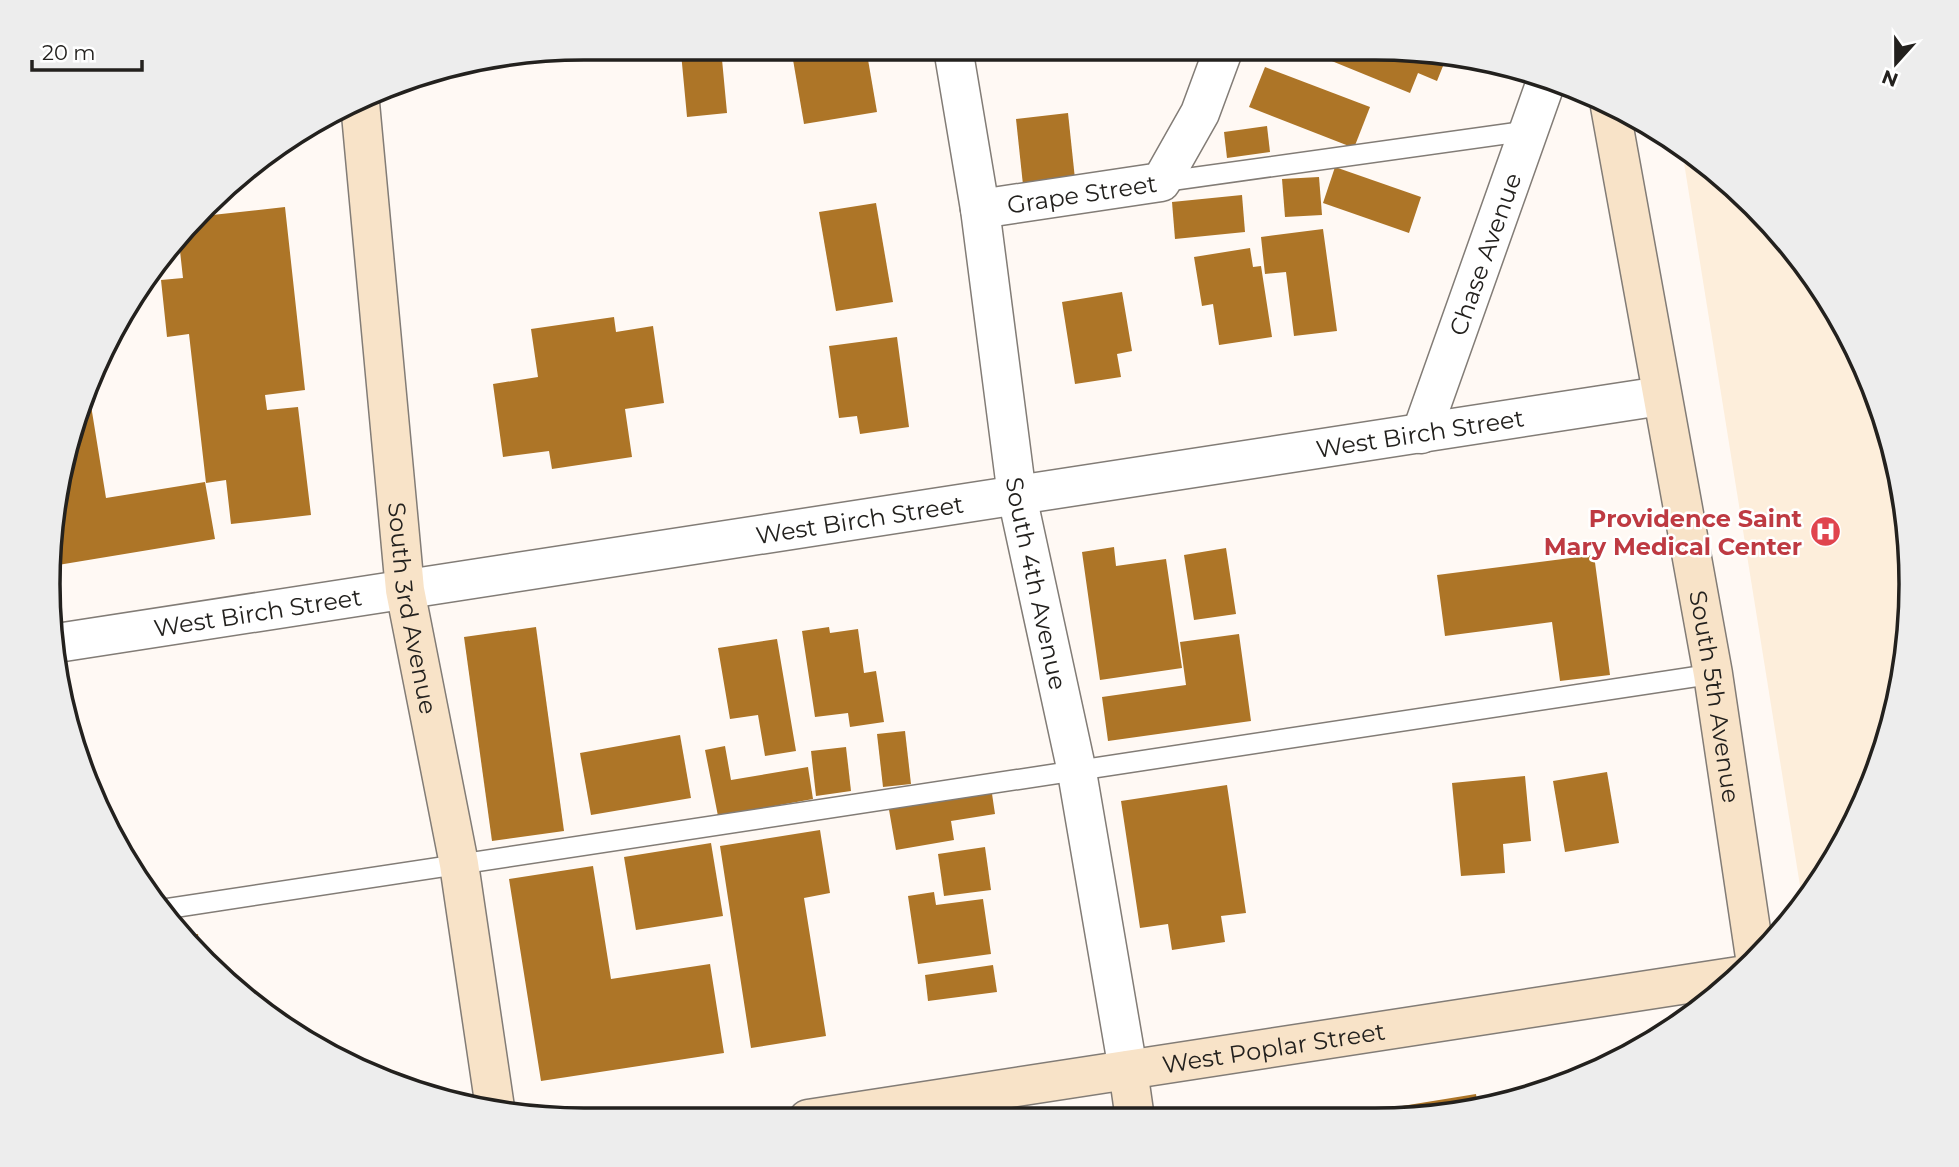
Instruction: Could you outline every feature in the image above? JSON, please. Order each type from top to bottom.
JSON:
[{"type":"street","name":"South 4th Avenue","points":[[955,60],[980,208],[1017,495],[1077,772],[1133,1108]]},
{"type":"street","name":"Grape Street","points":[[980,208],[1161,182],[1200,113],[1220,60]]},
{"type":"street","name":"Chase Avenue","points":[[1420,434],[1544,87]]},
{"type":"street","name":"South 3rd Avenue","points":[[361,110],[405,590],[460,864],[494,1099]]},
{"type":"street","name":"South 5th Avenue","points":[[1612,117],[1713,674],[1753,946]]},
{"type":"street","name":"West Birch Street","points":[[63,642],[1661,396]]},
{"type":"street","name":"West Poplar Street","points":[[880,1108],[1718,979]]},
{"type":"lane","points":[[1161,182],[1527,131]]},
{"type":"lane","points":[[173,908],[1713,674]]},
{"type":"shaded area","name":"Providence Saint Mary Medical Center","points":[[1684,160],[1721,190],[1769,238],[1811,292],[1829,322],[1860,383],[1872,415],[1882,448],[1895,515],[1898,618],[1895,652],[1882,719],[1860,784],[1829,846],[1801,889]]},
{"type":"building","points":[[682,60],[722,60],[727,113],[687,117]]},
{"type":"building","points":[[793,60],[868,60],[877,112],[804,124]]},
{"type":"building","points":[[1329,60],[1444,64],[1437,81],[1418,73],[1410,93]]},
{"type":"building","points":[[1265,67],[1370,107],[1354,148],[1249,107]]},
{"type":"building","points":[[1068,113],[1075,179],[1023,185],[1016,119]]},
{"type":"building","points":[[1267,126],[1270,152],[1227,158],[1224,132]]},
{"type":"building","points":[[1335,167],[1421,197],[1409,233],[1323,203]]},
{"type":"building","points":[[1319,177],[1322,215],[1285,217],[1282,179]]},
{"type":"building","points":[[1242,195],[1245,232],[1175,239],[1172,202]]},
{"type":"building","points":[[876,203],[893,302],[836,311],[819,212]]},
{"type":"building","points":[[285,207],[305,390],[265,395],[267,410],[298,407],[311,515],[231,524],[226,480],[206,483],[189,334],[167,337],[161,280],[183,278],[180,250],[211,215]]},
{"type":"building","points":[[1323,229],[1337,331],[1294,336],[1286,272],[1265,274],[1261,237]]},
{"type":"building","points":[[1250,248],[1253,267],[1261,266],[1272,337],[1219,345],[1213,304],[1202,306],[1194,257]]},
{"type":"building","points":[[1122,292],[1132,351],[1117,354],[1121,377],[1075,384],[1062,302]]},
{"type":"building","points":[[614,317],[616,332],[653,326],[664,403],[625,409],[632,457],[552,469],[549,451],[503,457],[493,384],[538,377],[531,329]]},
{"type":"building","points":[[897,337],[909,427],[860,434],[857,416],[839,418],[829,346]]},
{"type":"building","points":[[91,405],[106,498],[205,482],[215,539],[61,565],[64,515],[70,481]]},
{"type":"building","points":[[1114,547],[1116,566],[1166,559],[1182,668],[1100,680],[1082,552]]},
{"type":"building","points":[[1226,548],[1236,614],[1194,620],[1184,555]]},
{"type":"building","points":[[1594,555],[1610,675],[1560,681],[1552,622],[1445,636],[1437,575]]},
{"type":"building","points":[[536,627],[564,831],[492,841],[464,637]]},
{"type":"building","points":[[829,627],[830,633],[858,629],[864,673],[876,671],[884,722],[850,727],[848,713],[815,717],[802,631]]},
{"type":"building","points":[[1239,634],[1251,721],[1108,741],[1102,697],[1186,685],[1180,642]]},
{"type":"building","points":[[777,639],[796,751],[765,756],[758,715],[730,719],[718,648]]},
{"type":"building","points":[[905,731],[911,784],[883,787],[877,734]]},
{"type":"building","points":[[680,735],[691,798],[591,815],[580,753]]},
{"type":"building","points":[[725,746],[731,780],[808,767],[813,799],[718,816],[705,750]]},
{"type":"building","points":[[846,747],[851,791],[816,796],[811,751]]},
{"type":"building","points":[[1607,772],[1619,843],[1565,852],[1553,781]]},
{"type":"building","points":[[1525,776],[1531,841],[1503,844],[1505,873],[1461,876],[1452,783]]},
{"type":"building","points":[[1227,785],[1246,913],[1221,916],[1225,942],[1172,950],[1168,924],[1140,928],[1121,801]]},
{"type":"building","points":[[991,787],[995,814],[951,821],[954,840],[896,850],[888,804]]},
{"type":"building","points":[[820,830],[830,893],[804,898],[826,1036],[751,1048],[720,846]]},
{"type":"building","points":[[711,843],[723,916],[636,930],[624,857]]},
{"type":"building","points":[[985,847],[991,890],[944,896],[938,854]]},
{"type":"building","points":[[593,866],[611,979],[710,964],[724,1053],[541,1081],[509,879]]},
{"type":"building","points":[[934,892],[936,905],[983,899],[991,954],[918,964],[908,896]]},
{"type":"building","points":[[993,965],[997,992],[928,1001],[925,975]]},
{"type":"building","points":[[1476,1094],[1477,1097],[1444,1103],[1398,1107]]},
{"type":"place","name":"Providence Saint Mary Medical Center","points":[[1825,532]]}]
